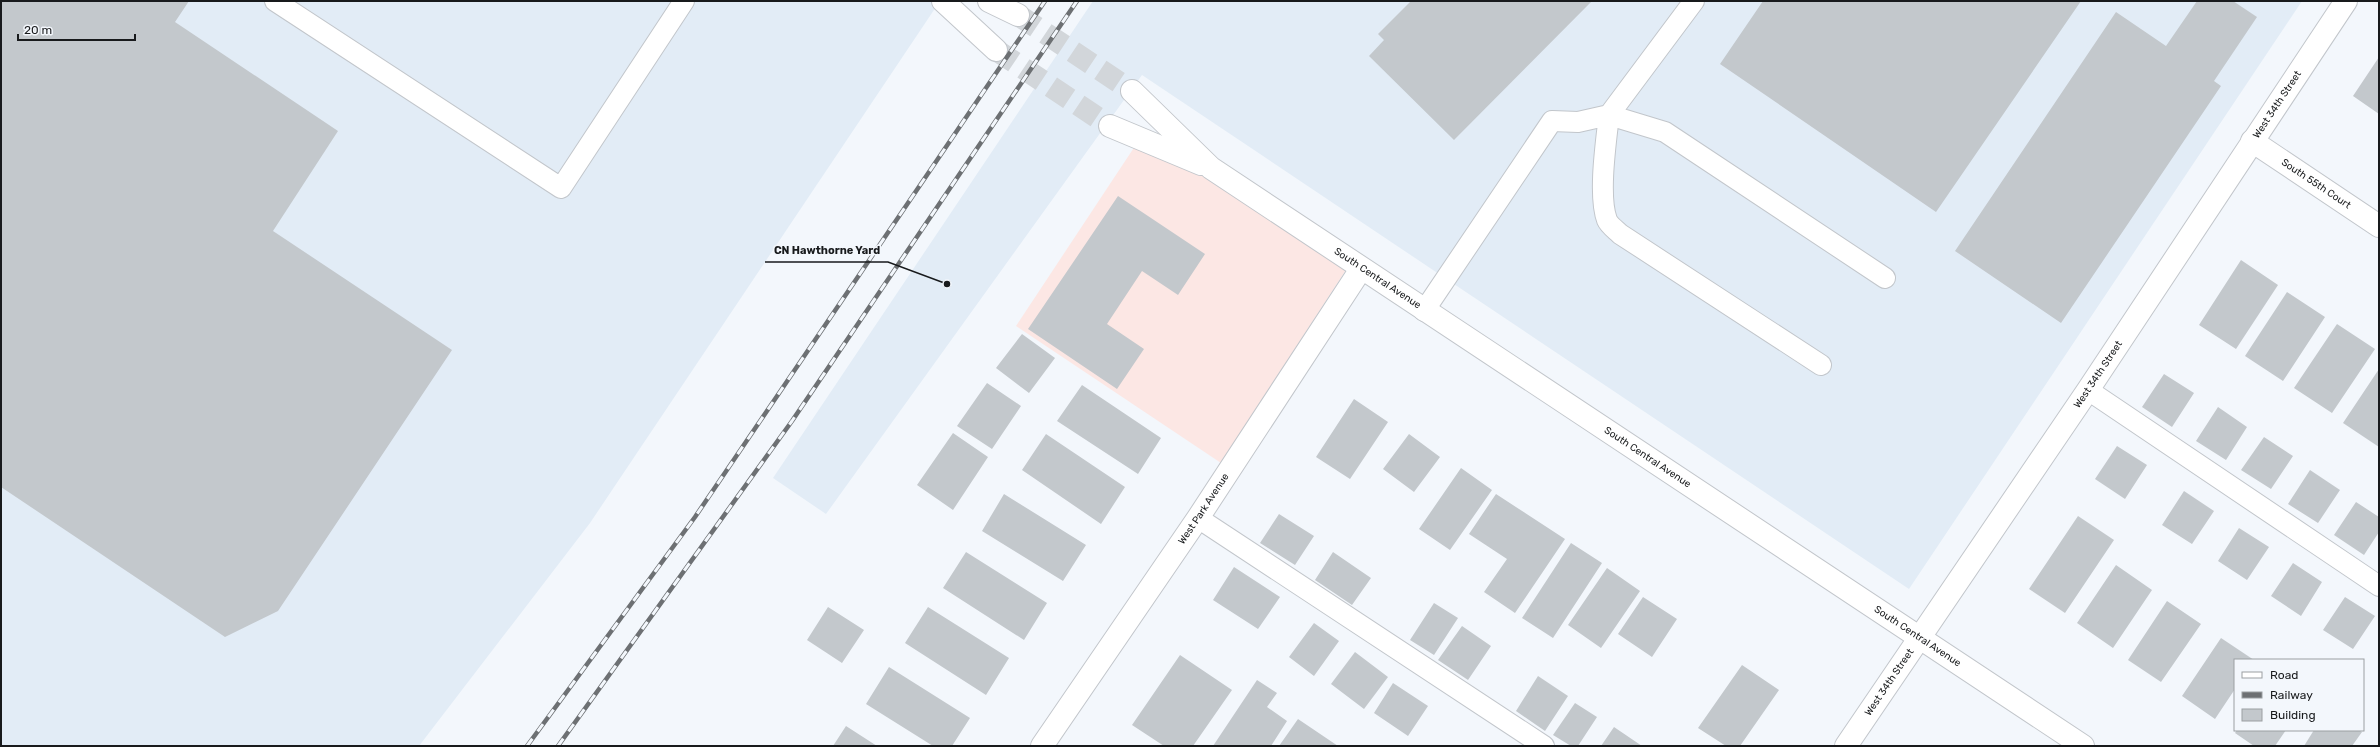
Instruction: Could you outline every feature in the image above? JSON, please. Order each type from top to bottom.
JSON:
[{"type":"street","points":[[944,1],[996,50]]},
{"type":"street","points":[[989,1],[1018,15]]},
{"type":"street","name":"West 34th Street","points":[[1846,746],[2088,390],[2346,1]]},
{"type":"street","name":"South Central Avenue","points":[[1132,91],[1211,168],[1361,269],[1920,636],[2083,746]]},
{"type":"street","name":"South Central Avenue","points":[[1110,126],[1211,168]]},
{"type":"street","name":"South 55th Court","points":[[2252,141],[2379,226]]},
{"type":"street","name":"West Park Avenue","points":[[1042,746],[1198,518],[1361,269]]},
{"type":"lane","points":[[275,1],[561,188],[684,1]]},
{"type":"lane","points":[[1694,1],[1609,115],[1604,182],[1607,221],[1620,234],[1821,365]]},
{"type":"lane","points":[[1424,310],[1552,121],[1578,122],[1609,115],[1665,132],[1885,278]]},
{"type":"lane","points":[[2088,390],[2379,586]]},
{"type":"lane","points":[[1198,518],[1544,746]]},
{"type":"shaded area","points":[[1,1],[940,1],[590,523],[419,746],[1,746]]},
{"type":"shaded area","points":[[1093,1],[2302,1],[1909,589],[1142,75],[826,514],[773,478]]},
{"type":"shaded area","points":[[1143,134],[1346,270],[1221,463],[1016,326]]},
{"type":"building","points":[[1,1],[189,1],[175,22],[338,131],[273,231],[452,350],[278,611],[225,637],[1,487]]},
{"type":"building","points":[[1411,1],[1592,1],[1454,140],[1369,56],[1384,40],[1378,34]]},
{"type":"building","points":[[1763,1],[2081,1],[1936,212],[1720,64]]},
{"type":"building","points":[[2197,1],[2233,1],[2257,17],[2214,81],[2221,86],[2061,323],[1955,251],[2116,12],[2166,46]]},
{"type":"building","points":[[2379,57],[2379,114],[2353,96]]},
{"type":"building","points":[[1118,196],[1205,254],[1178,295],[1142,271],[1107,324],[1144,349],[1117,389],[1028,329]]},
{"type":"building","points":[[2241,260],[2278,285],[2236,349],[2199,325]]},
{"type":"building","points":[[2287,292],[2325,317],[2283,381],[2245,356]]},
{"type":"building","points":[[2337,324],[2375,349],[2332,413],[2294,388]]},
{"type":"building","points":[[1022,334],[1055,358],[1029,393],[996,368]]},
{"type":"building","points":[[2379,369],[2379,447],[2343,423]]},
{"type":"building","points":[[2164,374],[2194,393],[2172,427],[2142,407]]},
{"type":"building","points":[[987,383],[1021,406],[992,449],[957,426]]},
{"type":"building","points":[[1082,385],[1161,438],[1138,474],[1057,421]]},
{"type":"building","points":[[1354,399],[1388,422],[1350,479],[1316,457]]},
{"type":"building","points":[[2218,407],[2247,427],[2226,460],[2196,441]]},
{"type":"building","points":[[953,433],[988,457],[953,510],[917,485]]},
{"type":"building","points":[[1046,434],[1125,487],[1101,524],[1022,470]]},
{"type":"building","points":[[1409,434],[1440,457],[1414,492],[1383,469]]},
{"type":"building","points":[[2264,437],[2293,456],[2271,489],[2241,470]]},
{"type":"building","points":[[2117,446],[2147,465],[2125,499],[2095,479]]},
{"type":"building","points":[[1461,468],[1492,490],[1450,550],[1419,529]]},
{"type":"building","points":[[2310,470],[2340,490],[2318,523],[2288,504]]},
{"type":"building","points":[[2184,491],[2214,511],[2192,544],[2162,525]]},
{"type":"building","points":[[1004,494],[1086,545],[1063,581],[982,531]]},
{"type":"building","points":[[1496,494],[1565,539],[1515,613],[1484,592],[1507,559],[1469,534]]},
{"type":"building","points":[[2356,502],[2379,517],[2379,532],[2364,555],[2334,535]]},
{"type":"building","points":[[1279,514],[1314,536],[1295,565],[1260,543]]},
{"type":"building","points":[[2078,516],[2114,540],[2065,613],[2029,589]]},
{"type":"building","points":[[2239,528],[2269,547],[2247,580],[2218,561]]},
{"type":"building","points":[[1571,543],[1602,563],[1553,638],[1522,618]]},
{"type":"building","points":[[966,552],[1047,603],[1024,640],[943,588]]},
{"type":"building","points":[[1333,552],[1371,578],[1352,605],[1315,580]]},
{"type":"building","points":[[2293,563],[2322,582],[2301,616],[2271,596]]},
{"type":"building","points":[[2116,565],[2152,590],[2113,648],[2077,623]]},
{"type":"building","points":[[1234,567],[1280,597],[1258,629],[1213,600]]},
{"type":"building","points":[[1607,568],[1640,591],[1601,648],[1568,625]]},
{"type":"building","points":[[1643,597],[1677,619],[1652,657],[1618,634]]},
{"type":"building","points":[[2345,597],[2375,616],[2353,649],[2323,630]]},
{"type":"building","points":[[2167,601],[2201,624],[2161,682],[2128,660]]},
{"type":"building","points":[[1434,603],[1458,618],[1434,655],[1410,640]]},
{"type":"building","points":[[828,607],[864,630],[842,663],[807,640]]},
{"type":"building","points":[[928,607],[1009,658],[986,695],[905,643]]},
{"type":"building","points":[[1314,623],[1339,641],[1314,676],[1289,657]]},
{"type":"building","points":[[1462,626],[1491,646],[1468,680],[1438,660]]},
{"type":"building","points":[[2221,638],[2252,659],[2234,659],[2234,690],[2215,719],[2182,696]]},
{"type":"building","points":[[1355,652],[1388,677],[1364,709],[1331,684]]},
{"type":"building","points":[[1180,655],[1232,690],[1193,746],[1164,746],[1132,725]]},
{"type":"building","points":[[1742,665],[1779,690],[1740,746],[1726,746],[1698,728]]},
{"type":"building","points":[[889,667],[970,718],[952,746],[933,746],[866,704]]},
{"type":"building","points":[[1538,676],[1568,696],[1545,731],[1516,711]]},
{"type":"building","points":[[1257,680],[1277,693],[1267,707],[1287,721],[1271,746],[1213,746]]},
{"type":"building","points":[[1393,683],[1428,706],[1408,736],[1374,713]]},
{"type":"building","points":[[1575,703],[1597,717],[1578,746],[1571,746],[1553,735]]},
{"type":"building","points":[[1298,719],[1338,746],[1279,746]]},
{"type":"building","points":[[846,726],[877,746],[833,746]]},
{"type":"building","points":[[1614,727],[1642,746],[1601,746]]},
{"type":"building","points":[[2236,731],[2285,731],[2275,746],[2254,746],[2235,733]]},
{"type":"building","points":[[2313,731],[2362,732],[2352,746],[2304,746]]},
{"type":"tunnel","points":[[1018,15],[1132,91]]},
{"type":"tunnel","points":[[996,50],[1110,126]]},
{"type":"railway","points":[[527,746],[695,517],[1045,1]]},
{"type":"railway","points":[[558,746],[792,421],[1077,1]]},
{"type":"place","name":"CN Hawthorne Yard","points":[[947,284]]}]
